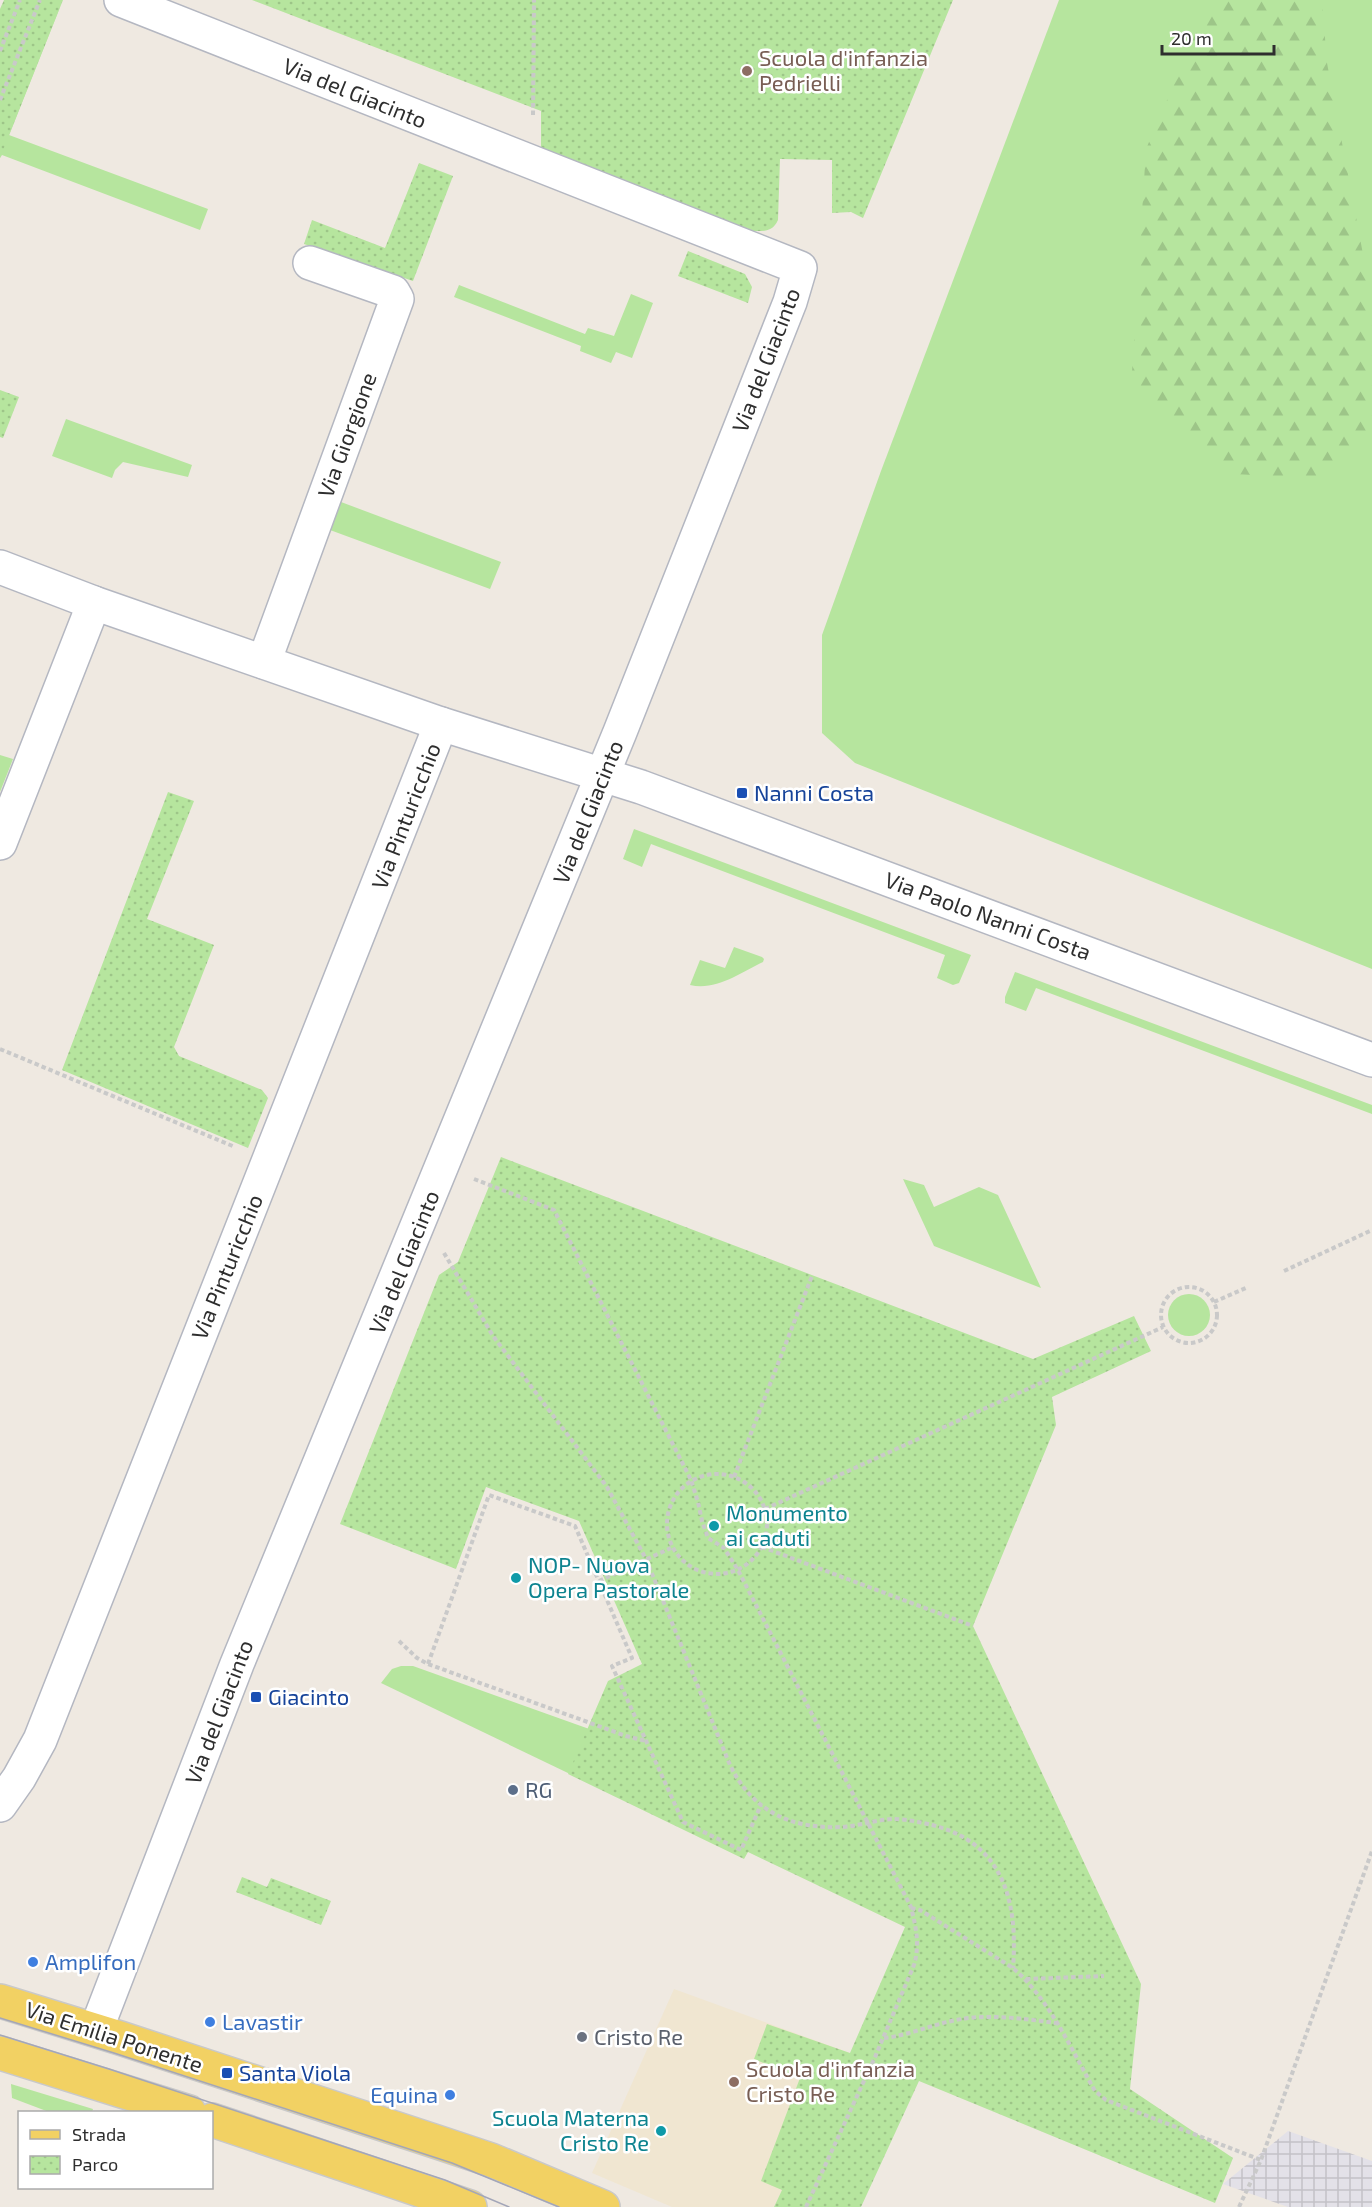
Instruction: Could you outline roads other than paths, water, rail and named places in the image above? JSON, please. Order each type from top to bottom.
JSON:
[{"type":"main road","name":"Via Emilia Ponente","points":[[0,2001],[96,2030],[491,2160],[601,2206]]},
{"type":"main road","points":[[0,2053],[186,2111]]},
{"type":"main road","points":[[213,2120],[470,2207]]},
{"type":"main road","name":"Via Emilia Ponente","points":[[558,2207],[584,2203],[601,2206]]},
{"type":"street","name":"Via del Giacinto","points":[[96,2030],[290,1534],[603,775],[790,302],[800,268],[121,0]]},
{"type":"street","name":"Via Giorgione","points":[[264,662],[397,299],[393,292],[310,263]]},
{"type":"street","points":[[0,567],[94,603],[441,724],[603,775]]},
{"type":"street","points":[[0,843],[94,603]]},
{"type":"street","name":"Via Pinturicchio","points":[[0,1805],[40,1740],[441,724]]},
{"type":"street","name":"Via Paolo Nanni Costa","points":[[603,775],[1009,923],[1372,1060]]},
{"type":"tram line","points":[[0,2018],[452,2163],[559,2207]]},
{"type":"tram line","points":[[0,2035],[445,2180],[509,2207]]},
{"type":"place","name":"Scuola d'infanzia Pedrielli","points":[[747,71]]},
{"type":"place","name":"Nanni Costa","points":[[742,793]]},
{"type":"place","name":"Monumento ai caduti","points":[[714,1526]]},
{"type":"place","name":"NOP- Nuova Opera Pastorale","points":[[516,1578]]},
{"type":"place","name":"Giacinto","points":[[256,1697]]},
{"type":"place","name":"RG","points":[[513,1790]]},
{"type":"place","name":"Amplifon","points":[[33,1962]]},
{"type":"place","name":"Lavastir","points":[[210,2022]]},
{"type":"place","name":"Cristo Re","points":[[582,2037]]},
{"type":"place","name":"Santa Viola","points":[[227,2073]]},
{"type":"place","name":"Scuola d'infanzia Cristo Re","points":[[734,2082]]},
{"type":"place","name":"Equina","points":[[450,2095]]},
{"type":"place","name":"Scuola Materna Cristo Re","points":[[661,2131]]}]
